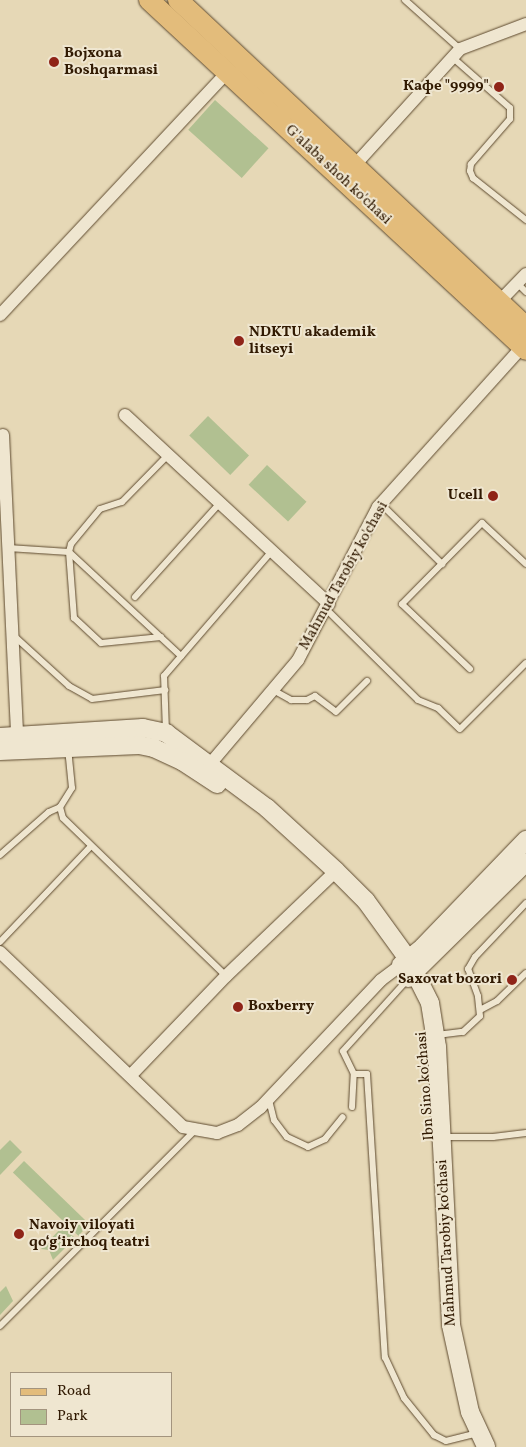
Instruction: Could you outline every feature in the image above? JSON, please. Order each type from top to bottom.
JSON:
[{"type":"main road","name":"G'alaba shoh ko'chasi","points":[[149,0],[525,341]]},
{"type":"main road","name":"G'alaba shoh ko'chasi","points":[[178,0],[499,302],[525,341]]},
{"type":"main road","name":"Mahmud Tarobiy ko'chasi","points":[[9,736],[143,728],[166,733],[205,769],[267,808],[332,874],[366,902],[430,1003],[435,1035],[451,1325],[458,1368],[476,1441]]},
{"type":"main road","points":[[0,751],[139,745],[162,751],[182,761],[205,769]]},
{"type":"main road","points":[[408,969],[526,840]]},
{"type":"main road","points":[[408,969],[526,862]]},
{"type":"main road","name":"Ibn Sino ko'chasi","points":[[408,969],[418,1006],[426,1056],[441,1324],[450,1384],[476,1441]]},
{"type":"street","points":[[354,166],[456,53],[526,24]]},
{"type":"street","points":[[0,315],[227,72]]},
{"type":"street","points":[[499,302],[523,283]]},
{"type":"street","name":"Mahmud Tarobiy ko'chasi","points":[[205,769],[298,660],[381,504],[525,341]]},
{"type":"street","points":[[125,415],[272,551],[327,606]]},
{"type":"street","name":"Mahmud Tarobiy ko'chasi","points":[[3,435],[3,491],[12,635],[9,736]]},
{"type":"street","points":[[131,1075],[226,976],[332,874]]},
{"type":"street","points":[[0,952],[131,1075],[183,1127],[194,1131],[217,1133],[238,1124],[269,1100],[381,980],[408,969]]},
{"type":"lane","points":[[405,0],[510,108],[510,119],[471,164],[470,171],[473,178],[526,220]]},
{"type":"lane","points":[[160,637],[101,643],[74,618],[68,552],[71,544],[100,509],[122,502],[168,455]]},
{"type":"lane","points":[[135,597],[220,503]]},
{"type":"lane","points":[[381,504],[442,564]]},
{"type":"lane","points":[[470,669],[402,604],[482,523],[526,564]]},
{"type":"lane","points":[[8,548],[68,552],[181,656]]},
{"type":"lane","points":[[162,751],[166,733],[164,676],[272,551]]},
{"type":"lane","points":[[327,606],[418,700],[438,708],[460,729],[526,663]]},
{"type":"lane","points":[[12,635],[69,686],[92,699],[165,690]]},
{"type":"lane","points":[[273,690],[291,700],[307,700],[315,696],[336,712],[367,681]]},
{"type":"lane","points":[[0,855],[49,812],[60,807],[72,788],[68,748]]},
{"type":"lane","points":[[60,807],[63,818],[226,976]]},
{"type":"lane","points":[[0,942],[91,846]]},
{"type":"lane","points":[[435,1035],[463,1032],[480,1016],[468,969],[475,957],[526,903]]},
{"type":"lane","points":[[352,1107],[354,1074],[343,1051],[408,969]]},
{"type":"lane","points":[[480,1010],[496,1001],[526,973]]},
{"type":"lane","points":[[354,1074],[367,1074],[385,1357],[404,1398],[434,1435],[446,1441],[476,1441]]},
{"type":"lane","points":[[269,1100],[274,1120],[287,1137],[308,1147],[325,1139],[343,1117]]},
{"type":"lane","points":[[0,1326],[194,1131]]},
{"type":"lane","points":[[440,1137],[493,1137],[526,1133]]},
{"type":"green space","points":[[215,100],[269,148],[242,178],[188,130]]},
{"type":"green space","points":[[208,416],[249,456],[230,475],[189,435]]},
{"type":"green space","points":[[267,465],[306,502],[288,522],[249,485]]},
{"type":"green space","points":[[10,1140],[22,1152],[0,1175],[0,1150]]},
{"type":"green space","points":[[24,1161],[89,1224],[78,1236],[13,1173]]},
{"type":"green space","points":[[63,1226],[75,1238],[53,1260],[49,1250],[41,1249]]},
{"type":"green space","points":[[6,1286],[13,1301],[0,1315],[0,1292]]},
{"type":"place","name":"Bojxona Boshqarmasi","points":[[54,62]]},
{"type":"place","name":"Кафе \"9999\"","points":[[499,87]]},
{"type":"place","name":"NDKTU akademik litseyi","points":[[239,341]]},
{"type":"place","name":"Ucell","points":[[493,496]]},
{"type":"place","name":"Saxovat bozori","points":[[512,980]]},
{"type":"place","name":"Boxberry","points":[[238,1007]]},
{"type":"place","name":"Navoiy viloyati qoʻgʻirchoq teatri","points":[[19,1234]]}]
